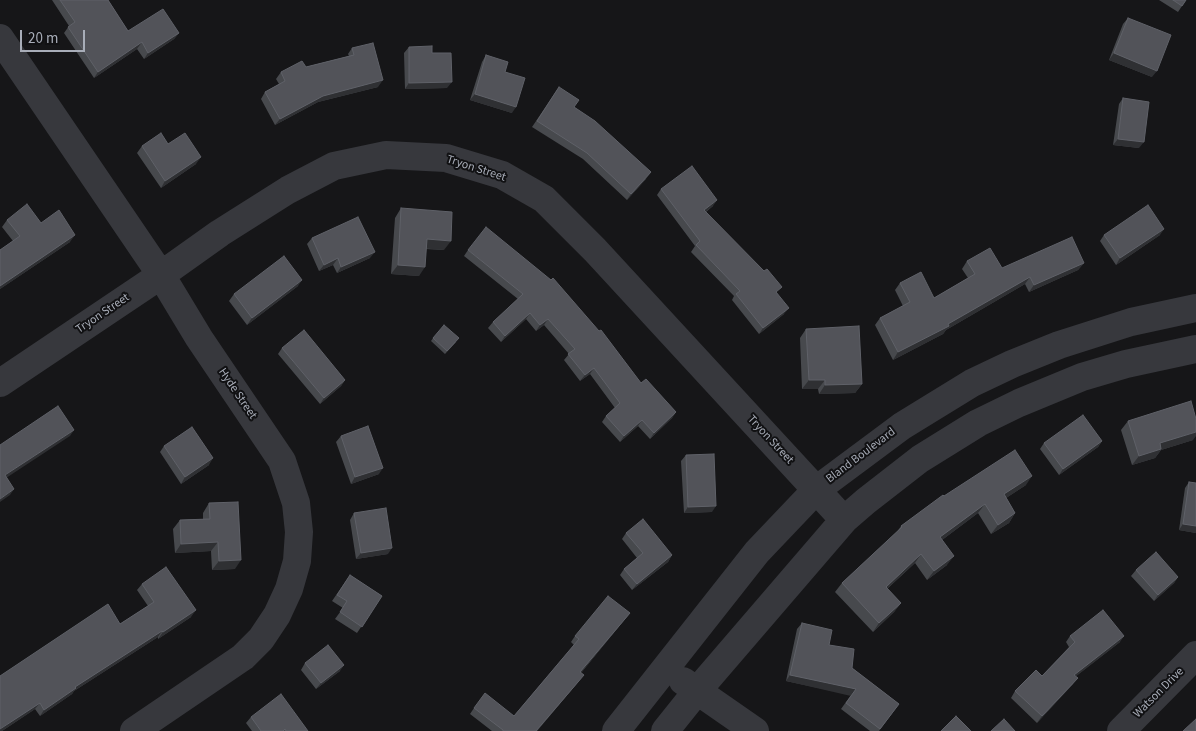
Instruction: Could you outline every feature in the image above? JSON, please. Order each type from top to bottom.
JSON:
[{"type":"street","name":"Hyde Street","points":[[0,38],[161,275],[199,338],[282,461],[296,502],[299,532],[297,561],[290,589],[278,615],[261,639],[243,657],[134,731]]},
{"type":"street","name":"Tryon Street","points":[[0,384],[220,233],[288,190],[334,166],[386,155],[446,158],[502,174],[544,199],[595,250],[844,520]]},
{"type":"street","name":"Bland Boulevard","points":[[616,731],[757,552],[816,490],[902,426],[972,383],[1059,345],[1131,322],[1196,308]]},
{"type":"street","points":[[665,731],[844,520],[920,459],[978,423],[1019,403],[1082,377],[1126,364],[1196,349]]},
{"type":"street","name":"Watson Drive","points":[[1121,731],[1196,655]]},
{"type":"street","points":[[666,668],[755,731]]},
{"type":"building","points":[[60,0],[108,0],[128,31],[163,9],[179,33],[148,53],[142,42],[98,72],[68,27],[75,22]]},
{"type":"building","points":[[1173,0],[1186,0],[1182,6]]},
{"type":"building","points":[[1128,18],[1171,35],[1157,71],[1114,53]]},
{"type":"building","points":[[373,43],[383,80],[323,96],[280,119],[265,92],[285,81],[281,72],[302,61],[306,67],[354,55],[352,48]]},
{"type":"building","points":[[432,46],[432,53],[451,53],[452,82],[409,83],[409,47]]},
{"type":"building","points":[[486,55],[508,62],[505,72],[525,78],[516,107],[475,94]]},
{"type":"building","points":[[559,87],[579,100],[574,107],[595,121],[651,172],[631,194],[587,153],[537,121]]},
{"type":"building","points":[[1123,98],[1149,102],[1144,142],[1118,139]]},
{"type":"building","points":[[161,133],[168,144],[185,133],[201,157],[165,181],[142,146]]},
{"type":"building","points":[[692,166],[717,200],[704,210],[764,271],[767,269],[782,287],[776,292],[789,308],[763,328],[736,294],[740,291],[696,245],[700,241],[661,189]]},
{"type":"building","points":[[27,204],[41,223],[59,210],[75,235],[0,286],[0,250],[20,236],[7,220]]},
{"type":"building","points":[[1148,205],[1164,229],[1120,258],[1104,235]]},
{"type":"building","points":[[401,208],[452,212],[451,241],[427,239],[425,267],[398,265]]},
{"type":"building","points":[[358,217],[375,252],[341,267],[338,258],[324,265],[312,238]]},
{"type":"building","points":[[486,227],[551,280],[553,278],[599,331],[601,330],[641,383],[646,379],[676,412],[654,433],[642,420],[624,436],[606,416],[620,403],[594,368],[585,375],[568,354],[575,349],[548,319],[540,325],[530,313],[505,336],[493,322],[523,294],[468,250]]},
{"type":"building","points":[[1072,237],[1084,263],[1034,285],[1030,277],[948,324],[949,326],[898,352],[880,318],[910,302],[900,283],[921,272],[934,298],[975,274],[967,261],[990,248],[1002,268]]},
{"type":"building","points":[[284,256],[302,280],[252,318],[234,294]]},
{"type":"building","points":[[444,325],[459,338],[447,351],[433,338]]},
{"type":"building","points":[[859,326],[862,384],[825,385],[825,380],[809,380],[806,329]]},
{"type":"building","points":[[304,330],[345,380],[324,398],[282,348]]},
{"type":"building","points":[[1191,401],[1196,419],[1196,432],[1160,443],[1161,449],[1139,456],[1128,421]]},
{"type":"building","points":[[58,406],[74,430],[5,475],[14,489],[0,499],[0,445]]},
{"type":"building","points":[[1083,415],[1102,441],[1063,469],[1044,443]]},
{"type":"building","points":[[368,426],[383,468],[355,477],[341,436]]},
{"type":"building","points":[[192,427],[213,458],[185,477],[164,446]]},
{"type":"building","points":[[1015,450],[1032,476],[1004,494],[1015,513],[998,525],[985,504],[940,537],[954,556],[934,571],[921,554],[886,587],[901,603],[879,623],[842,583],[901,526],[943,495]]},
{"type":"building","points":[[714,454],[716,506],[688,507],[686,455]]},
{"type":"building","points":[[1189,482],[1196,483],[1196,526],[1183,524]]},
{"type":"building","points":[[238,502],[241,560],[219,561],[218,542],[181,544],[180,520],[210,519],[209,503]]},
{"type":"building","points":[[386,508],[392,548],[361,553],[354,513]]},
{"type":"building","points":[[643,519],[672,555],[637,584],[624,569],[643,553],[626,533]]},
{"type":"building","points":[[1156,552],[1178,577],[1158,595],[1136,570]]},
{"type":"building","points":[[166,567],[196,610],[75,687],[44,710],[40,703],[0,729],[0,676],[108,604],[120,624],[154,602],[142,584]]},
{"type":"building","points":[[350,575],[382,596],[362,627],[340,612],[347,601],[337,595]]},
{"type":"building","points":[[608,596],[630,613],[580,672],[584,675],[536,731],[503,731],[474,708],[485,693],[514,716],[579,639],[575,636]]},
{"type":"building","points":[[1103,610],[1124,636],[1074,675],[1078,678],[1042,716],[1015,691],[1036,670],[1042,676],[1075,642],[1070,636]]},
{"type":"building","points":[[802,623],[832,630],[829,645],[854,649],[852,668],[899,704],[880,729],[846,703],[856,689],[790,675]]},
{"type":"building","points":[[328,645],[344,665],[321,683],[305,663]]},
{"type":"building","points":[[281,694],[308,731],[286,731],[285,729],[283,731],[261,731],[251,717]]},
{"type":"building","points":[[956,716],[971,731],[941,731]]},
{"type":"building","points":[[1004,719],[1015,731],[991,731]]},
{"type":"building","points":[[1196,719],[1196,731],[1183,731]]}]
